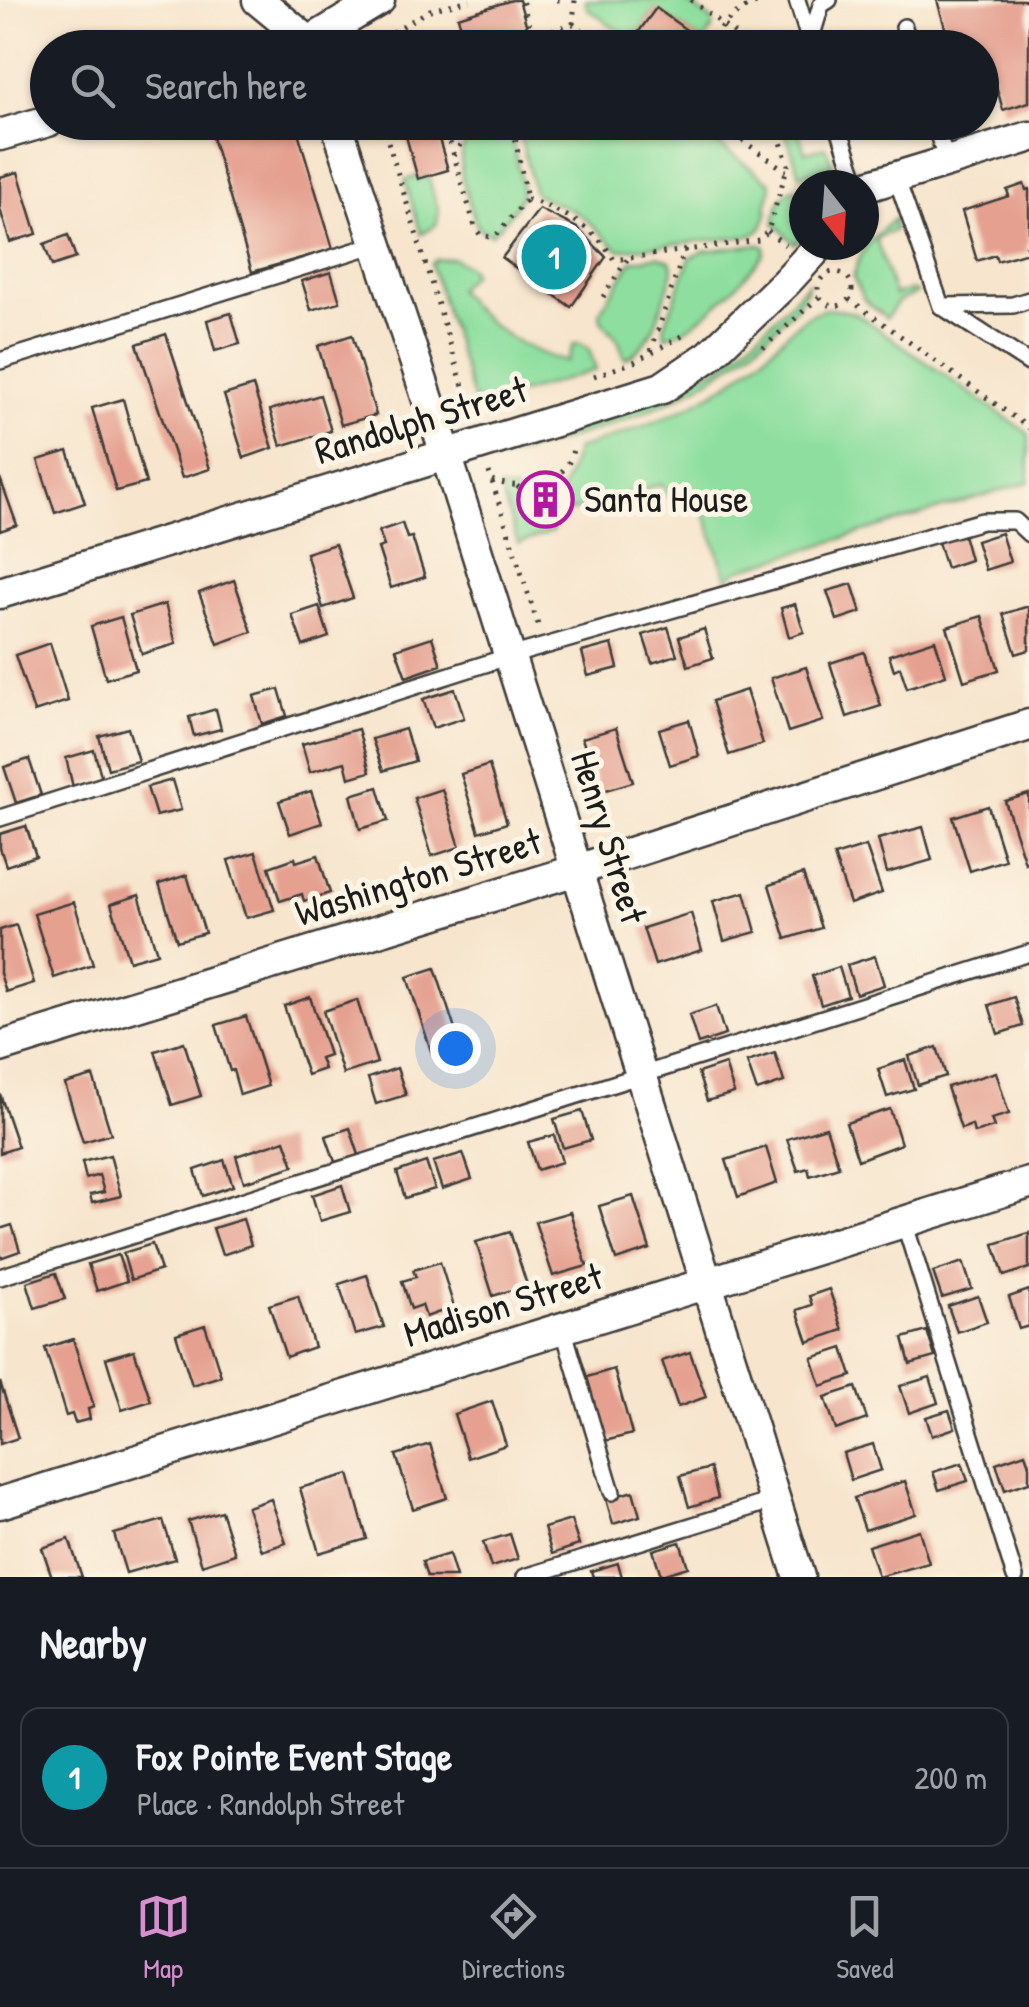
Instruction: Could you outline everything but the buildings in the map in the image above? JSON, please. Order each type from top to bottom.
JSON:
[{"type":"street","points":[[258,0],[288,30]]},
{"type":"street","points":[[330,30],[379,0]]},
{"type":"street","points":[[0,136],[30,127]]},
{"type":"street","points":[[879,182],[1029,137]]},
{"type":"street","name":"Henry Street","points":[[342,140],[446,454],[799,1577]]},
{"type":"street","name":"Randolph Street","points":[[0,593],[662,388],[710,356],[806,260]]},
{"type":"street","name":"Washington Street","points":[[0,1047],[578,870],[1029,726]]},
{"type":"street","name":"Madison Street","points":[[0,1504],[1029,1183]]},
{"type":"lane","points":[[797,0],[807,30]]},
{"type":"lane","points":[[815,30],[821,5],[829,0]]},
{"type":"lane","points":[[844,140],[855,170]]},
{"type":"lane","points":[[940,140],[947,162]]},
{"type":"lane","points":[[896,178],[941,306],[1029,363]]},
{"type":"lane","points":[[0,362],[376,244]]},
{"type":"lane","points":[[941,306],[1013,305],[1029,300]]},
{"type":"lane","points":[[0,818],[510,656],[982,520],[1015,521],[1029,534]]},
{"type":"lane","points":[[0,1277],[1029,954]]},
{"type":"lane","points":[[904,1222],[1015,1577]]},
{"type":"lane","points":[[564,1328],[612,1492]]},
{"type":"lane","points":[[524,1577],[775,1500]]},
{"type":"path","points":[[396,30],[430,10],[470,0]]},
{"type":"path","points":[[522,0],[530,30]]},
{"type":"path","points":[[573,24],[575,0]]},
{"type":"path","points":[[691,0],[730,30]]},
{"type":"path","points":[[718,30],[742,8],[765,0]]},
{"type":"path","points":[[552,30],[573,24]]},
{"type":"path","points":[[573,24],[582,30]]},
{"type":"path","points":[[388,140],[470,409],[479,411]]},
{"type":"path","points":[[449,140],[481,236],[498,234],[527,199]]},
{"type":"path","points":[[454,156],[462,140]]},
{"type":"path","points":[[516,140],[527,199]]},
{"type":"path","points":[[742,140],[786,171]]},
{"type":"path","points":[[527,199],[553,208],[580,225],[608,248],[614,260],[759,240],[768,231],[788,164],[781,140]]},
{"type":"path","points":[[768,231],[785,245],[776,255]]},
{"type":"path","points":[[651,353],[685,249]]},
{"type":"path","points":[[603,297],[628,258]]},
{"type":"path","points":[[835,272],[845,275],[852,288],[849,298],[840,305],[828,304],[820,296],[819,285],[835,272]]},
{"type":"path","points":[[849,298],[1029,428]]},
{"type":"path","points":[[592,377],[634,362],[696,328]]},
{"type":"path","points":[[555,488],[575,443]]},
{"type":"path","points":[[488,470],[540,631]]},
{"type":"path","points":[[492,480],[504,485],[535,484],[562,471]]},
{"type":"path","points":[[517,486],[530,496]]},
{"type":"green space","points":[[585,0],[683,0],[712,20],[713,28],[686,30],[656,9],[640,30],[618,30],[588,9]]},
{"type":"green space","points":[[467,140],[511,140],[521,195],[491,234],[477,226],[466,192],[461,168]]},
{"type":"green space","points":[[521,140],[712,140],[770,182],[771,189],[765,219],[760,229],[749,236],[619,250],[577,213],[534,192]]},
{"type":"green space","points":[[788,140],[801,140],[805,152],[826,148],[833,166],[798,170]]},
{"type":"green space","points":[[428,176],[439,212],[436,225],[421,234],[405,180]]},
{"type":"green space","points":[[789,191],[789,238],[774,223]]},
{"type":"green space","points":[[894,219],[894,231],[879,237],[879,232]]},
{"type":"green space","points":[[759,244],[765,247],[764,254],[732,290],[690,326],[665,336],[664,327],[690,258],[704,251]]},
{"type":"green space","points":[[879,248],[894,295],[912,290],[917,293],[899,301],[886,318],[864,300],[853,277],[859,260],[879,260]]},
{"type":"green space","points":[[658,256],[670,261],[673,270],[665,298],[644,344],[625,359],[618,340],[601,320],[600,311],[632,261]]},
{"type":"green space","points":[[453,258],[470,268],[472,274],[457,289],[492,325],[535,351],[567,362],[573,345],[579,343],[589,349],[596,370],[484,405],[473,399],[431,264]]},
{"type":"green space","points":[[808,283],[787,316],[745,354],[679,396],[608,425],[493,462],[492,458],[717,368],[765,328]]},
{"type":"green space","points":[[832,308],[857,314],[1029,434],[1029,482],[738,570],[727,579],[699,496],[693,493],[669,498],[661,484],[563,514],[552,532],[518,544],[500,488],[515,491],[527,502],[560,505],[557,494],[562,491],[577,449],[647,425],[697,402],[742,373],[805,318]]},
{"type":"place","name":"Fox Pointe Event Stage","points":[[554,257]]},
{"type":"place","name":"Santa House","points":[[545,499]]}]
